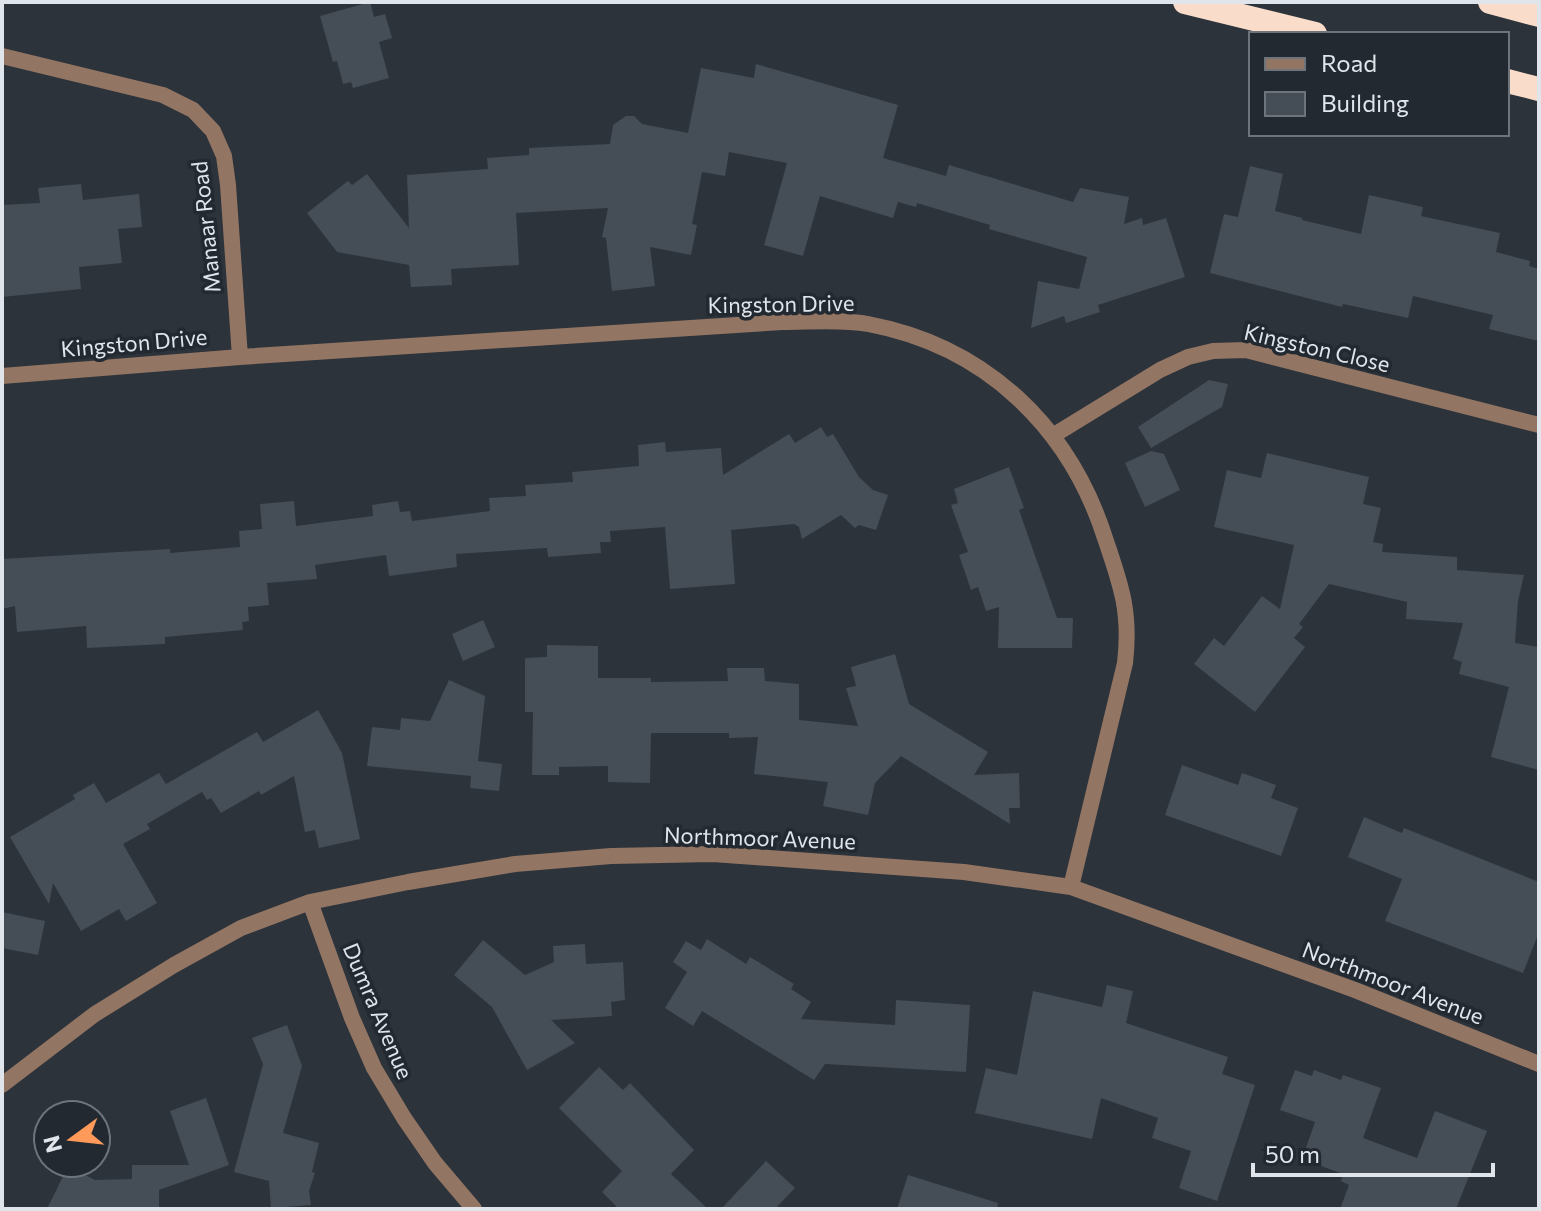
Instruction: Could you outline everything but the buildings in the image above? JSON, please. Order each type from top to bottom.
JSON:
[{"type":"highway","points":[[1185,2],[1307,32]]},
{"type":"highway","points":[[1490,2],[1539,15]]},
{"type":"street","name":"Manaar Road","points":[[2,56],[163,95],[193,110],[213,131],[224,156],[228,185],[240,357]]},
{"type":"street","name":"Kingston Drive","points":[[2,376],[240,357],[782,322],[866,324],[907,335],[950,352],[1002,382],[1054,435],[1085,486],[1122,590],[1129,632],[1115,709],[1071,887]]},
{"type":"street","name":"Kingston Close","points":[[1054,435],[1160,370],[1188,357],[1213,351],[1246,350],[1539,425]]},
{"type":"street","name":"Northmoor Avenue","points":[[2,1085],[95,1014],[174,965],[241,928],[310,902],[515,864],[611,856],[713,854],[964,872],[1071,887],[1355,990],[1539,1064]]},
{"type":"street","name":"Dumra Avenue","points":[[310,902],[352,1018],[374,1068],[435,1163],[474,1209]]}]
